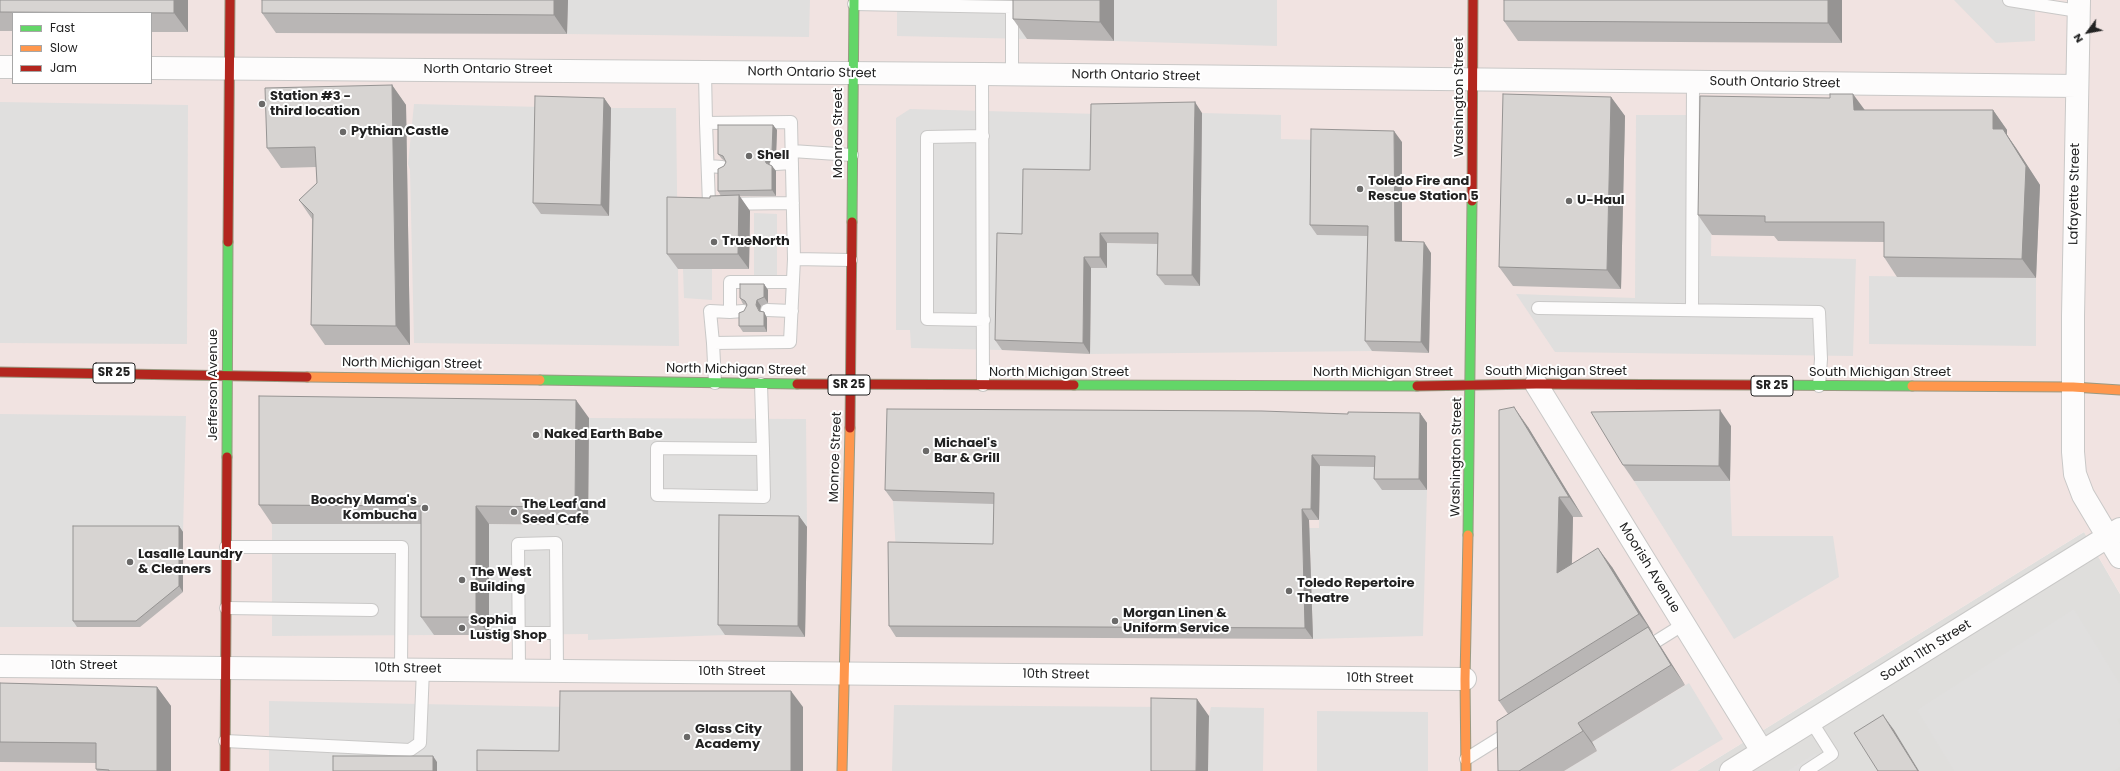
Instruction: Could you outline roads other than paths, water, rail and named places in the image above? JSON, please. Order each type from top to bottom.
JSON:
[{"type":"main road","name":"Jefferson Avenue","points":[[225,771],[230,0]]},
{"type":"main road","name":"Washington Street","points":[[1467,767],[1465,679],[1471,386],[1473,0]]},
{"type":"main road","name":"Monroe Street","points":[[842,771],[850,385],[854,2]]},
{"type":"main road","name":"North Michigan Street","points":[[0,372],[227,374],[850,385],[1471,386]]},
{"type":"main road","name":"South Michigan Street","points":[[1471,386],[1536,384],[2073,387]]},
{"type":"main road","name":"SR 25","points":[[2073,387],[2120,390]]},
{"type":"street","name":"Lafayette Street","points":[[2079,5],[2073,387],[2075,474],[2083,495],[2114,533],[2120,557]]},
{"type":"street","points":[[0,67],[12,67]]},
{"type":"street","name":"North Ontario Street","points":[[152,68],[982,74],[1473,80]]},
{"type":"street","name":"South Ontario Street","points":[[1473,80],[2077,86]]},
{"type":"street","name":"Moorish Avenue","points":[[1536,384],[1762,751]]},
{"type":"street","name":"South 11th Street","points":[[1731,771],[2114,533]]},
{"type":"street","name":"10th Street","points":[[0,666],[1465,679]]},
{"type":"lane","points":[[2009,0],[2079,5]]},
{"type":"lane","points":[[854,2],[1012,4],[1012,75]]},
{"type":"lane","points":[[705,72],[709,204],[793,203]]},
{"type":"lane","points":[[982,74],[984,385]]},
{"type":"lane","points":[[1692,310],[1693,82]]},
{"type":"lane","points":[[706,123],[791,122],[794,259],[790,342],[713,343]]},
{"type":"lane","points":[[983,136],[927,137],[927,319],[984,320]]},
{"type":"lane","points":[[776,164],[792,157],[852,155]]},
{"type":"lane","points":[[708,166],[722,167]]},
{"type":"lane","points":[[794,259],[851,260]]},
{"type":"lane","points":[[730,312],[730,282],[793,282]]},
{"type":"lane","points":[[1538,308],[1819,312],[1821,360],[1819,386]]},
{"type":"lane","points":[[767,310],[792,311]]},
{"type":"lane","points":[[715,383],[710,311],[743,311]]},
{"type":"lane","points":[[761,384],[763,449],[764,497],[657,495],[657,448],[763,449]]},
{"type":"lane","points":[[519,670],[518,544],[556,543],[557,671]]},
{"type":"lane","points":[[226,547],[402,547],[400,669]]},
{"type":"lane","points":[[226,608],[372,610]]},
{"type":"lane","points":[[1631,657],[1684,624]]},
{"type":"lane","points":[[519,633],[556,633]]},
{"type":"lane","points":[[225,741],[410,750],[420,743],[422,669]]},
{"type":"lane","points":[[1806,771],[1832,754],[1811,721]]},
{"type":"lane","points":[[1467,767],[1518,726]]},
{"type":"place","name":"Station #3 - third location","points":[[262,104]]},
{"type":"place","name":"Pythian Castle","points":[[343,132]]},
{"type":"place","name":"Shell","points":[[749,156]]},
{"type":"place","name":"Toledo Fire and Rescue Station 5","points":[[1360,189]]},
{"type":"place","name":"U-Haul","points":[[1569,201]]},
{"type":"place","name":"TrueNorth","points":[[714,242]]},
{"type":"place","name":"Naked Earth Babe","points":[[536,435]]},
{"type":"place","name":"Michael's Bar & Grill","points":[[926,451]]},
{"type":"place","name":"Boochy Mama's Kombucha","points":[[425,508]]},
{"type":"place","name":"The Leaf and Seed Cafe","points":[[514,512]]},
{"type":"place","name":"Lasalle Laundry & Cleaners","points":[[130,562]]},
{"type":"place","name":"The West Building","points":[[462,580]]},
{"type":"place","name":"Toledo Repertoire Theatre","points":[[1289,591]]},
{"type":"place","name":"Morgan Linen & Uniform Service","points":[[1115,621]]},
{"type":"place","name":"Sophia Lustig Shop","points":[[462,628]]},
{"type":"place","name":"Glass City Academy","points":[[687,737]]}]
